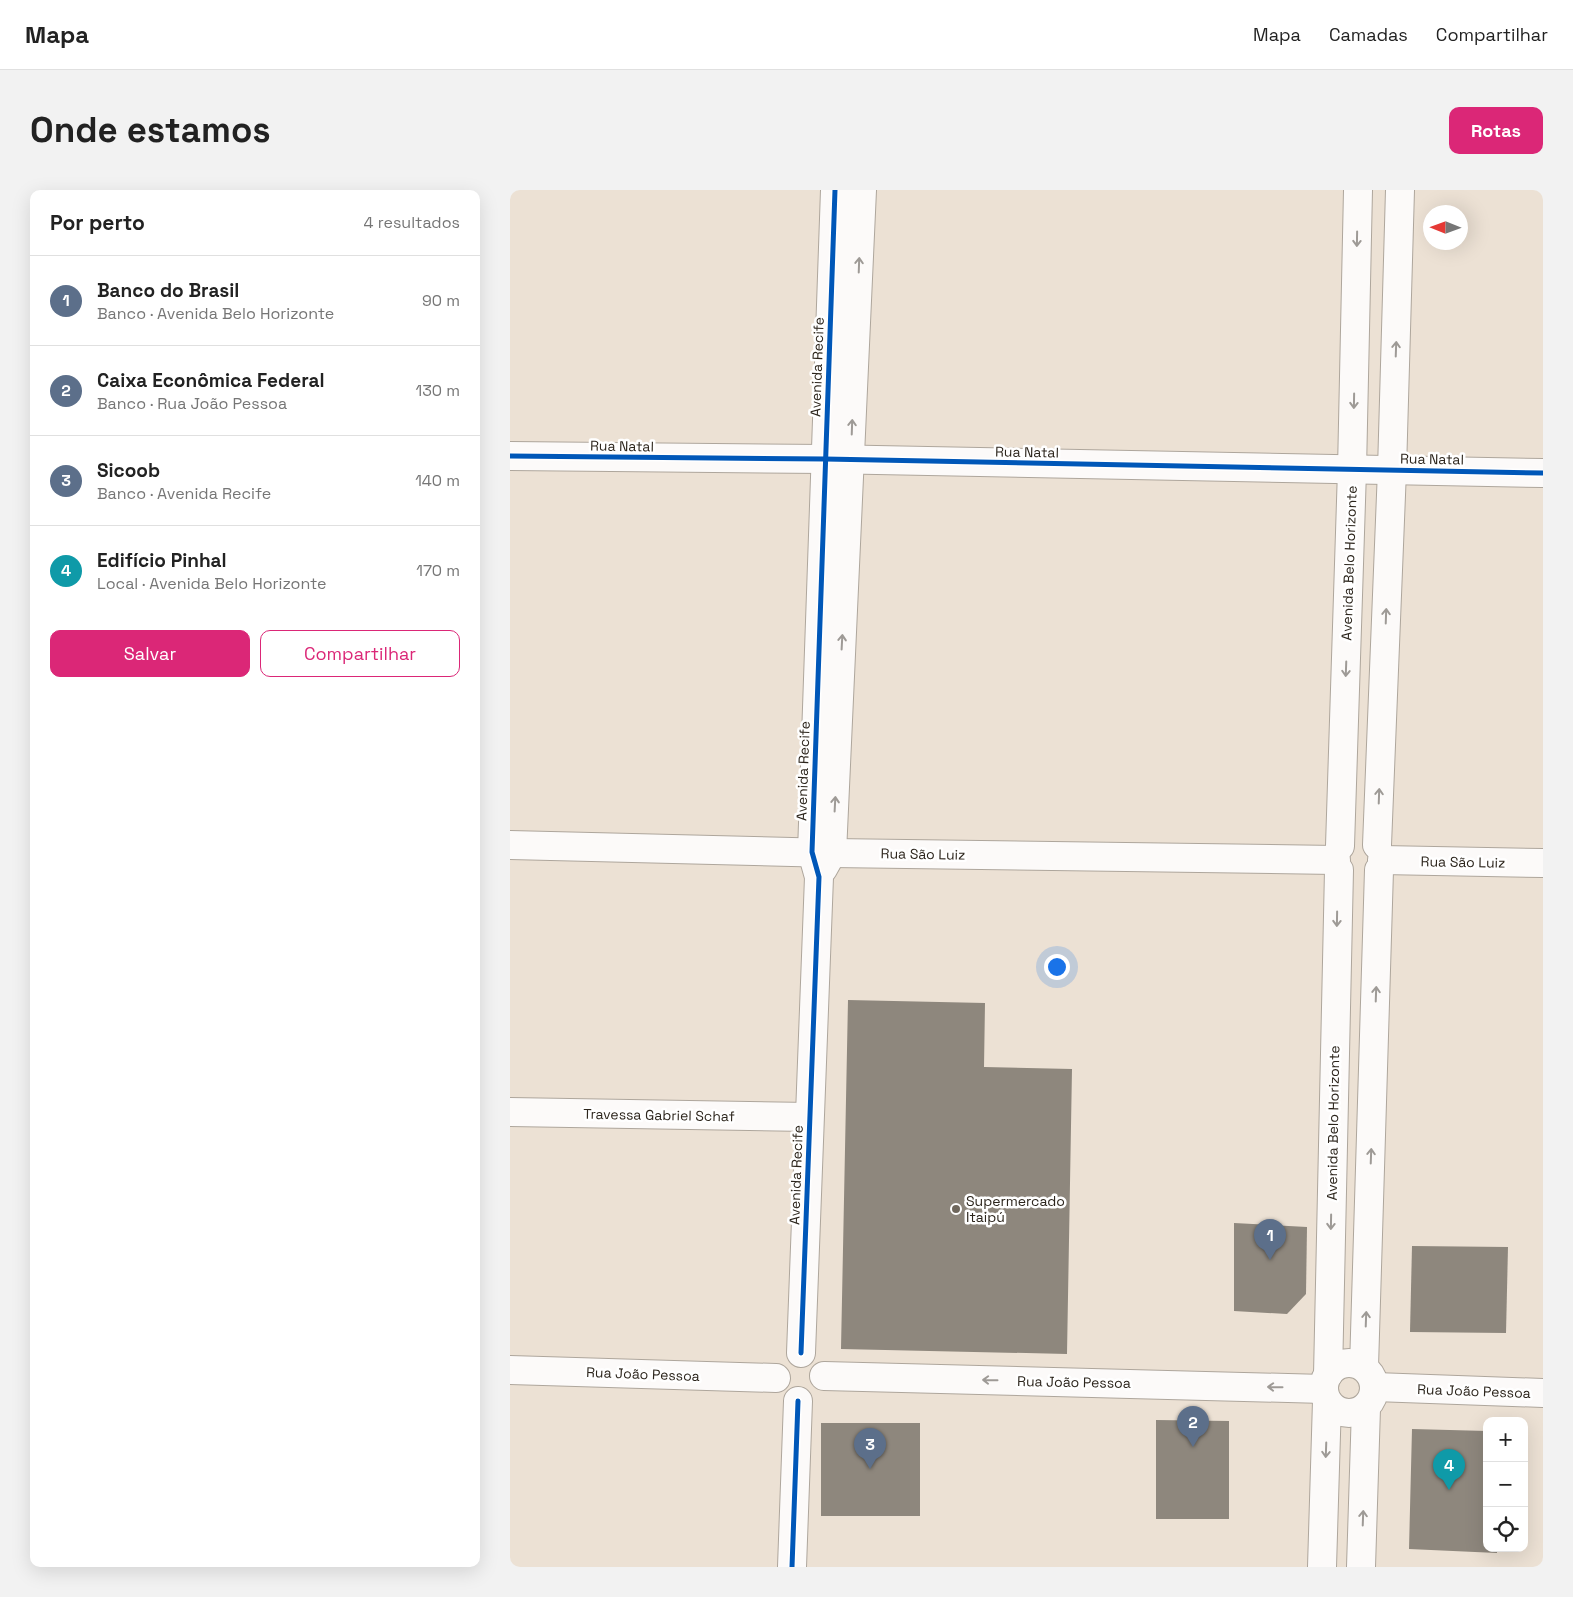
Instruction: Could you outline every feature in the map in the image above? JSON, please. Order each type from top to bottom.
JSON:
[{"type":"street","name":"Avenida Recife","points":[[835,190],[838,460]]},
{"type":"street","name":"Avenida Recife","points":[[801,1353],[809,1117],[838,460],[862,190]]},
{"type":"street","name":"Avenida Belo Horizonte","points":[[1322,1567],[1338,859],[1352,470],[1358,190]]},
{"type":"street","points":[[1361,1567],[1368,1388],[1379,858],[1400,190]]},
{"type":"street","name":"Rua Natal","points":[[510,456],[1543,473]]},
{"type":"street","points":[[1358,836],[1369,838],[1379,858],[1373,878],[1364,882],[1355,882],[1346,878],[1338,859],[1348,839],[1358,836]]},
{"type":"street","name":"Rua São Luiz","points":[[510,845],[821,861],[1338,859]]},
{"type":"street","name":"Rua São Luiz","points":[[1379,858],[1543,863]]},
{"type":"street","name":"Travessa Gabriel Schaf","points":[[510,1112],[809,1117]]},
{"type":"street","points":[[801,1353],[812,1356],[821,1365],[824,1376],[822,1386],[817,1394],[808,1400],[798,1401],[790,1399],[783,1394],[776,1378],[779,1365],[788,1356],[801,1353]]},
{"type":"street","points":[[1344,1363],[1355,1363],[1368,1388],[1356,1413],[1345,1414],[1335,1409],[1326,1388],[1335,1367],[1344,1363]]},
{"type":"street","name":"Rua João Pessoa","points":[[510,1370],[776,1378]]},
{"type":"street","name":"Rua João Pessoa","points":[[824,1376],[1326,1388]]},
{"type":"street","name":"Rua João Pessoa","points":[[1368,1388],[1543,1393]]},
{"type":"street","points":[[792,1567],[798,1401]]},
{"type":"building","name":"Supermercado Itaipú","points":[[848,1000],[985,1003],[984,1067],[1072,1069],[1067,1354],[841,1349]]},
{"type":"building","points":[[1234,1223],[1307,1227],[1306,1294],[1287,1314],[1234,1311]]},
{"type":"building","points":[[1412,1246],[1508,1247],[1506,1333],[1410,1332]]},
{"type":"building","points":[[1156,1420],[1229,1421],[1229,1519],[1156,1519]]},
{"type":"building","points":[[821,1423],[920,1423],[920,1516],[821,1516]]},
{"type":"building","points":[[1412,1429],[1483,1431],[1483,1552],[1497,1553],[1409,1549]]},
{"type":"cycle path","points":[[801,1353],[819,877],[812,852],[835,190]]},
{"type":"cycle path","points":[[510,456],[825,459],[1543,473]]},
{"type":"cycle path","points":[[792,1567],[798,1401]]},
{"type":"place","name":"Supermercado Itaipú","points":[[956,1209]]},
{"type":"place","name":"Banco do Brasil","points":[[1270,1260]]},
{"type":"place","name":"Caixa Econômica Federal","points":[[1193,1447]]},
{"type":"place","name":"Sicoob","points":[[870,1469]]},
{"type":"place","name":"Edifício Pinhal","points":[[1449,1490]]}]
